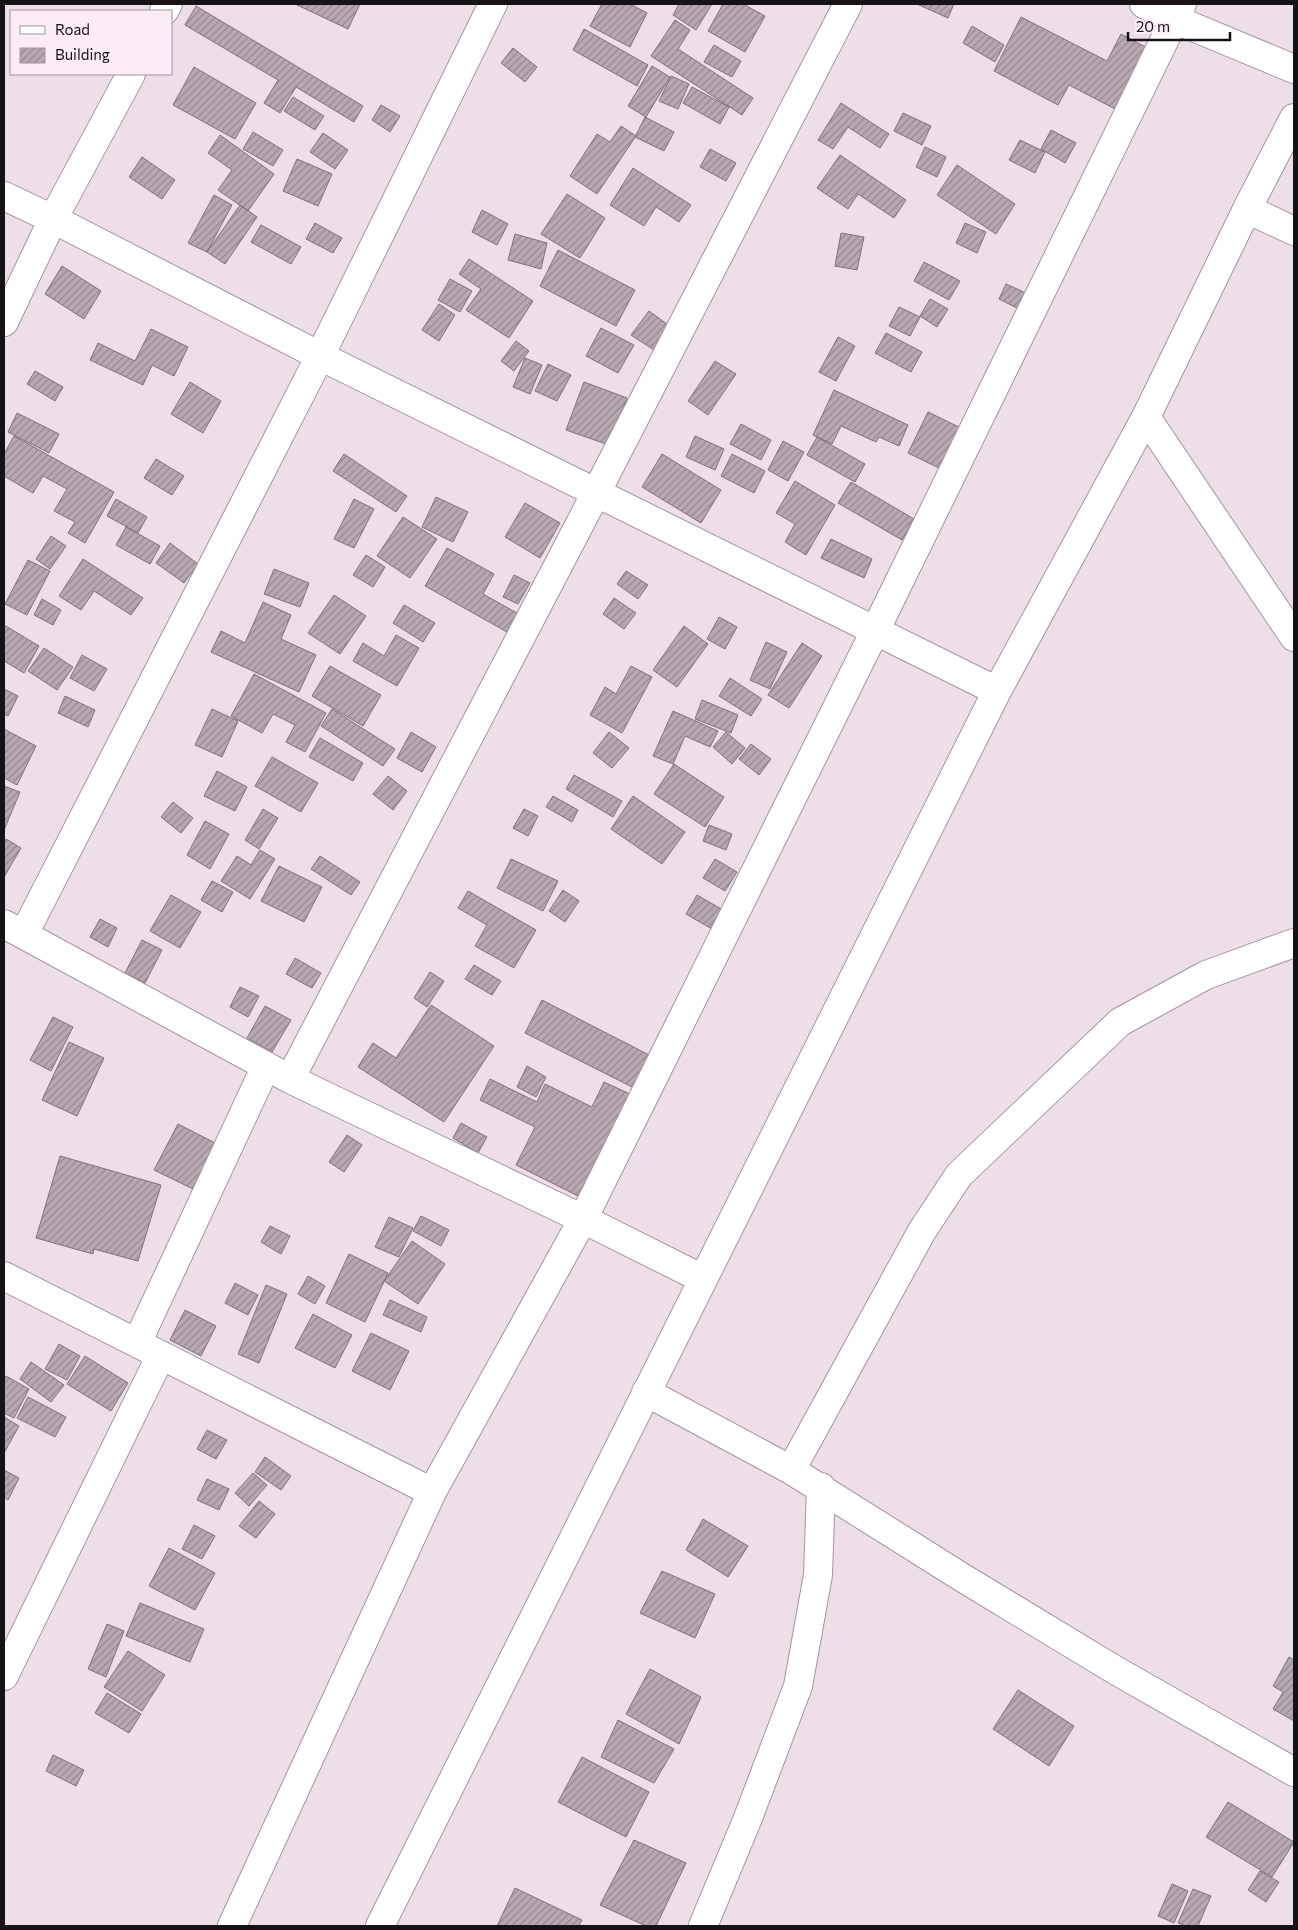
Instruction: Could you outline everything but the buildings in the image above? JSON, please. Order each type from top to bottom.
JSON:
[{"type":"street","points":[[493,4],[320,356],[14,929],[290,1080],[583,1219],[703,1279]]},
{"type":"street","points":[[290,1080],[848,4]]},
{"type":"street","points":[[1144,4],[1178,12],[1294,69]]},
{"type":"street","points":[[232,1926],[432,1492],[583,1219],[875,631],[1178,12]]},
{"type":"street","points":[[4,322],[53,219],[130,75]]},
{"type":"street","points":[[380,1926],[997,690],[1146,416],[1247,209],[1294,118]]},
{"type":"street","points":[[4,196],[53,219],[320,356],[997,690]]},
{"type":"street","points":[[1247,209],[1294,231]]},
{"type":"street","points":[[1146,416],[1294,637]]},
{"type":"street","points":[[791,1470],[922,1231],[959,1175],[1120,1022],[1206,975],[1294,943]]},
{"type":"street","points":[[137,1343],[266,1066]]},
{"type":"street","points":[[4,1276],[432,1492]]},
{"type":"street","points":[[4,1676],[161,1355]]},
{"type":"street","points":[[646,1392],[791,1470],[988,1594],[1115,1670],[1294,1772]]},
{"type":"street","points":[[711,1923],[798,1686],[818,1575],[821,1488]]}]
